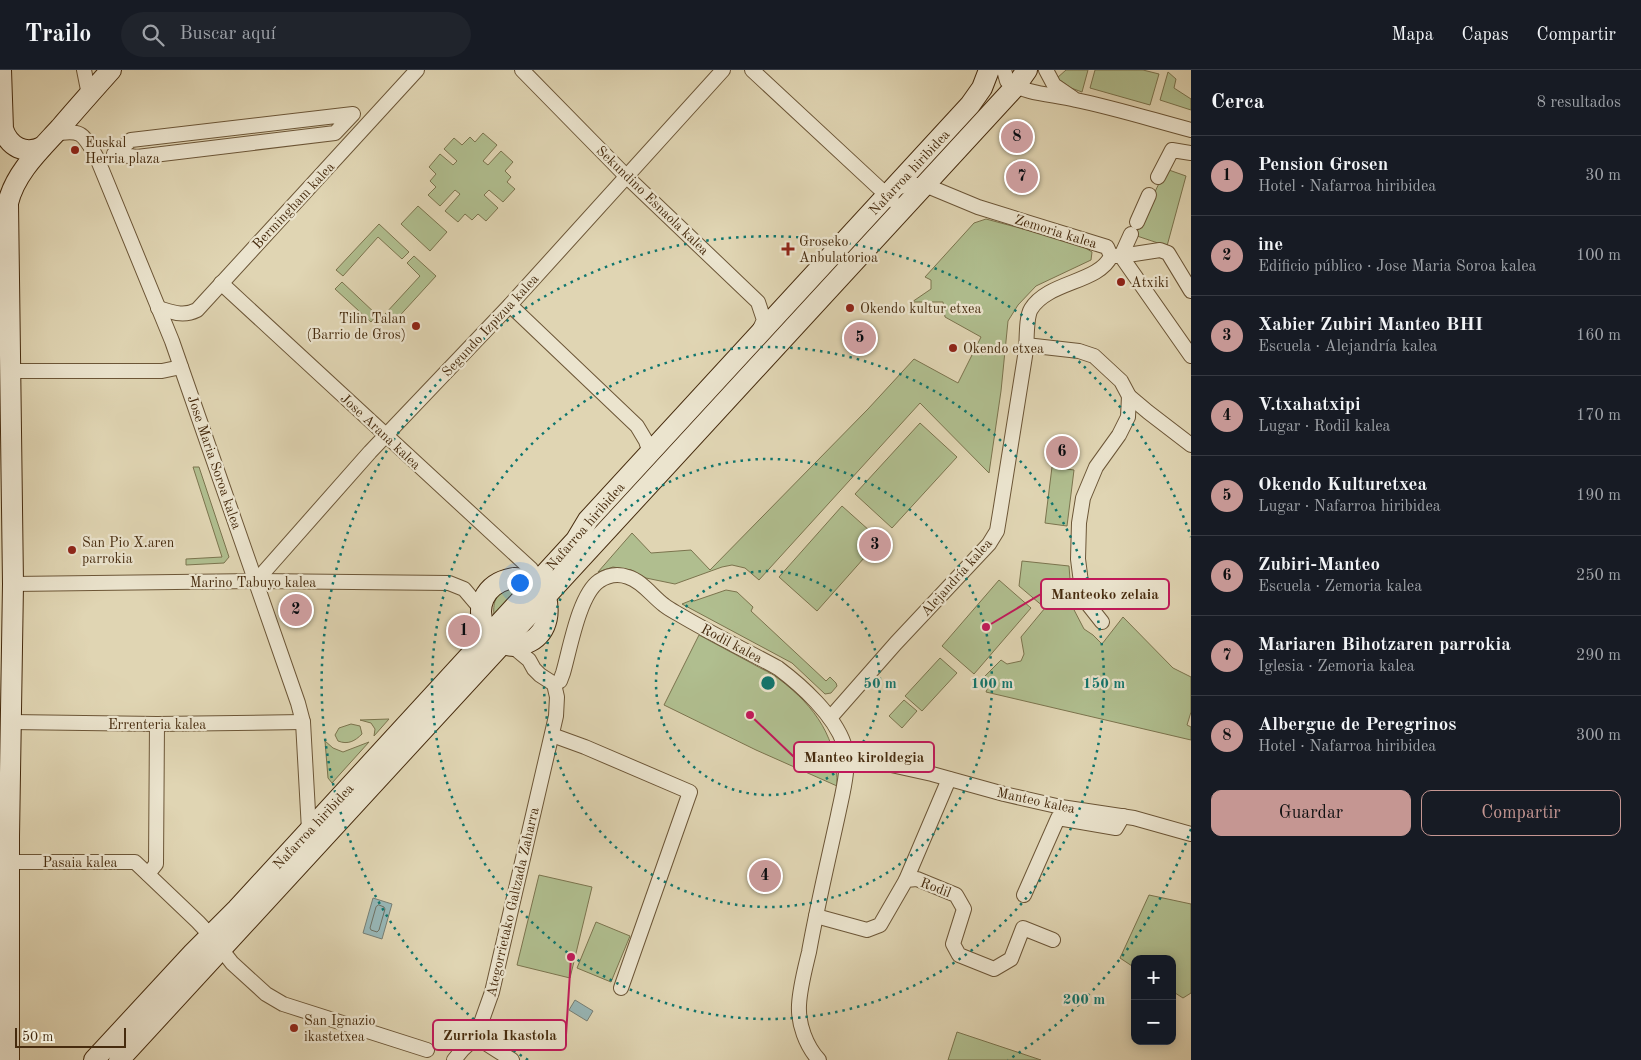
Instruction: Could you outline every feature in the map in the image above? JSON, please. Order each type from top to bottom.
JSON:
[{"type":"main road","points":[[1,70],[3,129],[5,136],[14,146],[20,149],[31,150],[48,140]]},
{"type":"main road","points":[[6,727],[13,584],[8,203],[13,186],[48,140],[111,70]]},
{"type":"main road","points":[[997,74],[1027,70]]},
{"type":"main road","name":"Nafarroa hiribidea","points":[[94,1060],[193,953],[216,943],[501,641],[543,588],[588,520],[891,195],[982,88],[997,74]]},
{"type":"main road","name":"Nafarroa hiribidea","points":[[543,588],[925,185],[997,74]]},
{"type":"main road","points":[[0,420],[6,727],[5,874],[9,1060]]},
{"type":"main road","points":[[514,578],[543,588],[548,605],[548,619],[541,633],[530,642],[501,641],[483,623],[482,603],[488,591],[500,582],[514,578]]},
{"type":"main road","name":"Nafarroa hiribidea","points":[[119,1060],[309,830],[501,641]]},
{"type":"street","points":[[84,70],[89,95]]},
{"type":"street","name":"Bermingham kalea","points":[[158,308],[180,315],[190,314],[197,310],[417,70]]},
{"type":"street","name":"Sekundino Esnaola kalea","points":[[522,70],[627,177],[758,302],[764,320],[756,338]]},
{"type":"street","name":"Segundo Izpizua kalea","points":[[256,581],[386,435],[510,305],[723,70]]},
{"type":"street","points":[[752,70],[891,195]]},
{"type":"street","points":[[1046,70],[1054,85],[1075,99]]},
{"type":"street","points":[[997,74],[1034,93],[1075,99],[1191,130]]},
{"type":"street","points":[[353,114],[334,133],[137,157],[114,154],[131,140],[353,114]]},
{"type":"street","name":"Jose Maria Soroa kalea","points":[[48,140],[72,131],[85,137],[97,158],[181,367],[298,703],[303,722],[309,830]]},
{"type":"street","points":[[1158,177],[1172,150],[1191,153]]},
{"type":"street","name":"Zemoria kalea","points":[[891,195],[906,185],[925,185],[978,207],[1102,245],[1107,247],[1116,256],[1098,270],[1049,292],[1038,299],[1030,311],[1026,346]]},
{"type":"street","points":[[1116,256],[1134,228],[1149,195]]},
{"type":"street","points":[[1116,256],[1160,250],[1168,253],[1191,292]]},
{"type":"street","points":[[1116,256],[1191,356]]},
{"type":"street","name":"Jose Arana kalea","points":[[222,283],[532,569],[543,588]]},
{"type":"street","points":[[510,305],[637,426],[646,441],[650,453]]},
{"type":"street","points":[[1026,346],[1079,351],[1094,356],[1121,381],[1130,396],[1191,445]]},
{"type":"street","name":"Alejandría kalea","points":[[830,718],[896,643],[989,544],[997,531],[1026,346]]},
{"type":"street","points":[[11,371],[162,371],[181,367]]},
{"type":"street","points":[[1102,622],[1083,598],[1078,559],[1079,523],[1083,498],[1096,467],[1119,435],[1128,417],[1130,396]]},
{"type":"street","name":"Rodil kalea","points":[[554,684],[560,681],[581,608],[590,592],[597,582],[607,576],[618,574],[630,577],[680,615],[778,668],[808,694],[830,718],[844,745],[847,758],[842,793],[814,921],[799,1006],[803,1034],[819,1060]]},
{"type":"street","name":"Marino Tabuyo kalea","points":[[13,584],[256,581],[449,583],[464,589],[481,610]]},
{"type":"street","points":[[540,675],[536,649],[541,633]]},
{"type":"street","points":[[501,641],[529,660],[540,675],[554,684]]},
{"type":"street","name":"Ategorrietako Galtzada Zaharra","points":[[454,1060],[476,1037],[492,992],[556,716],[557,697],[554,684]]},
{"type":"street","name":"Errenteria kalea","points":[[6,727],[303,722]]},
{"type":"street","points":[[148,874],[156,864],[157,724]]},
{"type":"street","points":[[552,735],[585,747],[690,792],[621,988]]},
{"type":"street","name":"Manteo kalea","points":[[847,758],[864,759],[1060,806],[1123,816],[1191,834]]},
{"type":"street","points":[[906,880],[949,779]]},
{"type":"street","name":"Manteo kalea","points":[[1024,895],[1058,818],[1116,828],[1123,816]]},
{"type":"street","name":"Pasaia kalea","points":[[5,874],[135,862],[216,943],[232,963],[266,994],[283,1004],[427,1050]]},
{"type":"street","name":"Rodil","points":[[814,921],[867,930],[880,925],[906,880],[917,879],[956,894],[964,908],[953,944],[958,955],[994,969],[1011,959],[1023,928],[1053,940]]},
{"type":"street","points":[[476,1037],[512,1060]]},
{"type":"green space","points":[[1066,70],[1088,70],[1082,92],[1071,88],[1057,78]]},
{"type":"green space","points":[[1095,70],[1143,70],[1159,74],[1150,105],[1090,88]]},
{"type":"green space","points":[[1168,72],[1176,79],[1174,88],[1191,99],[1191,110],[1160,100]]},
{"type":"green space","points":[[483,133],[497,145],[483,161],[488,165],[501,151],[513,162],[505,171],[511,177],[507,182],[515,189],[503,202],[489,190],[484,195],[498,208],[486,221],[478,214],[472,220],[465,214],[458,222],[445,211],[460,194],[455,190],[440,206],[428,195],[436,187],[430,181],[436,174],[429,167],[440,154],[453,165],[457,161],[444,149],[454,138],[462,145],[470,137],[475,142]]},
{"type":"green space","points":[[1166,169],[1186,176],[1167,246],[1134,235]]},
{"type":"green space","points":[[418,206],[447,232],[430,251],[401,224]]},
{"type":"green space","points":[[986,219],[1079,244],[1092,252],[1091,260],[1036,286],[1018,305],[1008,321],[1001,391],[989,473],[920,403],[759,580],[745,568],[732,565],[675,584],[646,578],[631,570],[613,567],[598,572],[632,533],[651,553],[691,550],[710,570],[868,409],[914,359],[958,383],[981,337],[945,317],[943,302],[912,302],[931,289],[931,280],[925,277],[974,223]]},
{"type":"green space","points":[[379,224],[409,252],[402,259],[378,237],[343,276],[336,270]]},
{"type":"green space","points":[[414,256],[436,276],[394,322],[385,314],[420,276],[407,263]]},
{"type":"green space","points":[[342,282],[377,315],[371,322],[335,289]]},
{"type":"green space","points":[[920,423],[957,457],[892,528],[855,494]]},
{"type":"green space","points":[[193,467],[199,467],[229,557],[224,563],[186,565],[186,559],[222,557]]},
{"type":"green space","points":[[1052,467],[1074,470],[1067,526],[1045,523]]},
{"type":"green space","points":[[842,506],[880,540],[817,611],[779,577]]},
{"type":"green space","points":[[1022,561],[1069,566],[1072,606],[1084,629],[1102,644],[1123,617],[1173,668],[1191,677],[1191,712],[1187,725],[1191,727],[1191,740],[986,692],[990,682],[985,676],[1001,660],[1007,664],[1021,661],[1024,654],[1021,637],[1045,608],[1019,586]]},
{"type":"green space","points":[[999,580],[1031,608],[974,674],[942,646]]},
{"type":"green space","points":[[510,587],[520,590],[494,618],[494,608],[498,596]]},
{"type":"green space","points":[[726,590],[737,592],[753,607],[751,611],[826,681],[830,677],[837,686],[831,693],[825,694],[792,663],[682,604]]},
{"type":"green space","points":[[699,635],[773,675],[804,701],[822,725],[829,739],[834,753],[837,786],[756,750],[664,705]]},
{"type":"green space","points":[[940,658],[957,673],[922,711],[905,696]]},
{"type":"green space","points":[[904,700],[917,711],[902,728],[889,716]]},
{"type":"green space","points":[[389,719],[374,736],[375,729],[371,723],[360,720]]},
{"type":"green space","points":[[351,724],[360,726],[362,734],[351,742],[338,741],[335,735],[339,728]]},
{"type":"green space","points":[[325,741],[333,748],[343,752],[369,742],[332,783],[328,778]]},
{"type":"green space","points":[[539,875],[592,887],[570,978],[517,965]]},
{"type":"green space","points":[[1149,895],[1191,904],[1191,993],[1183,998],[1176,994],[1176,955],[1131,955],[1131,965],[1120,958]]},
{"type":"green space","points":[[596,922],[630,936],[611,982],[577,968]]},
{"type":"green space","points":[[957,1032],[1041,1060],[948,1060]]},
{"type":"water","points":[[373,898],[392,904],[382,939],[363,933]]},
{"type":"water","points":[[575,1000],[593,1011],[587,1021],[569,1010]]},
{"type":"place","name":"Albergue de Peregrinos","points":[[1017,137]]},
{"type":"place","name":"Euskal Herria plaza","points":[[75,150]]},
{"type":"place","name":"Mariaren Bihotzaren parrokia","points":[[1022,177]]},
{"type":"place","name":"Groseko Anbulatorioa","points":[[788,249]]},
{"type":"place","name":"Atxiki","points":[[1121,282]]},
{"type":"place","name":"Okendo kultur etxea","points":[[850,308]]},
{"type":"place","name":"Tilin Talan (Barrio de Gros)","points":[[416,326]]},
{"type":"place","name":"Okendo Kulturetxea","points":[[860,338]]},
{"type":"place","name":"Okendo etxea","points":[[953,348]]},
{"type":"place","name":"Zubiri-Manteo","points":[[1062,452]]},
{"type":"place","name":"Xabier Zubiri Manteo BHI","points":[[875,545]]},
{"type":"place","name":"San Pio X.aren parrokia","points":[[72,550]]},
{"type":"place","name":"ine","points":[[296,610]]},
{"type":"place","name":"Manteoko zelaia","points":[[986,627]]},
{"type":"place","name":"Pension Grosen","points":[[464,631]]},
{"type":"place","name":"Manteo kiroldegia","points":[[750,715]]},
{"type":"place","name":"V.txahatxipi","points":[[765,876]]},
{"type":"place","name":"Zurriola Ikastola","points":[[571,957]]},
{"type":"place","name":"San Ignazio ikastetxea","points":[[294,1028]]}]
